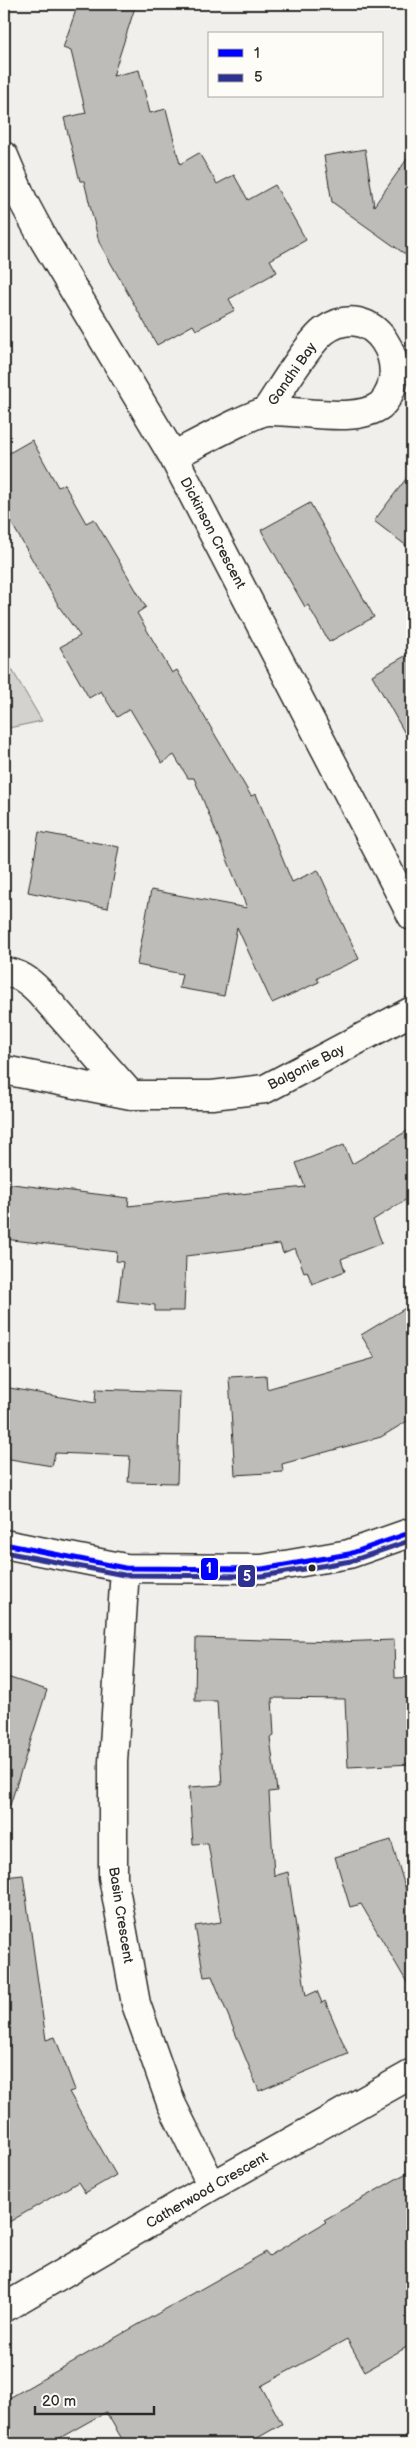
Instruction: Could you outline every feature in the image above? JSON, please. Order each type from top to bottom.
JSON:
[{"type":"street","name":"Dickinson Crescent","points":[[4,156],[23,201],[44,240],[173,456],[412,916]]},
{"type":"street","name":"Gandhi Bay","points":[[173,456],[266,411],[351,414],[367,412],[381,404],[392,392],[398,377],[398,361],[393,346],[383,333],[369,325],[353,321],[337,324],[323,331],[266,411]]},
{"type":"street","points":[[4,972],[27,979],[131,1095]]},
{"type":"street","name":"Balgonie Bay","points":[[4,1070],[131,1095],[212,1095],[265,1089],[412,1011]]},
{"type":"street","points":[[4,1544],[125,1568],[262,1569],[349,1554],[412,1532]]},
{"type":"street","name":"Basin Crescent","points":[[125,1568],[113,1762],[113,1877],[136,2004],[171,2103],[212,2186]]},
{"type":"street","name":"Catherwood Crescent","points":[[4,2308],[212,2186],[412,2074]]},
{"type":"shaded area","points":[[4,656],[42,721],[4,729]]},
{"type":"building","points":[[78,4],[136,4],[113,76],[139,70],[150,113],[166,109],[180,164],[199,153],[217,184],[234,175],[248,200],[275,185],[306,240],[270,260],[277,272],[229,299],[235,310],[196,330],[193,325],[157,345],[99,242],[84,181],[80,181],[64,118],[86,113],[71,51],[63,48]]},
{"type":"building","points":[[365,149],[374,206],[412,152],[412,259],[332,202],[324,156]]},
{"type":"building","points":[[32,440],[58,487],[64,484],[86,523],[94,519],[129,578],[146,607],[137,613],[172,673],[177,670],[251,796],[256,794],[292,882],[318,870],[359,959],[317,978],[319,982],[272,1003],[237,927],[224,996],[179,988],[182,974],[137,965],[151,890],[247,908],[194,778],[188,778],[174,755],[162,763],[130,709],[117,717],[101,691],[89,698],[60,647],[80,636],[60,608],[4,510],[4,456]]},
{"type":"building","points":[[412,471],[412,550],[374,521]]},
{"type":"building","points":[[310,503],[374,617],[329,642],[308,605],[305,607],[261,530]]},
{"type":"building","points":[[412,652],[412,746],[372,675]]},
{"type":"building","points":[[39,832],[119,847],[108,908],[28,892]]},
{"type":"building","points":[[412,1128],[412,1196],[373,1220],[382,1243],[341,1259],[345,1271],[312,1284],[307,1271],[304,1272],[295,1248],[283,1253],[280,1244],[186,1256],[184,1311],[155,1311],[155,1305],[118,1301],[123,1262],[116,1261],[117,1252],[4,1239],[4,1183],[129,1198],[128,1206],[305,1187],[296,1163],[344,1145],[352,1164]]},
{"type":"building","points":[[412,1304],[412,1418],[381,1437],[282,1464],[283,1472],[235,1475],[229,1377],[266,1375],[267,1389],[375,1358],[361,1335]]},
{"type":"building","points":[[4,1387],[95,1403],[96,1389],[180,1392],[177,1483],[128,1482],[130,1456],[55,1453],[52,1466],[4,1458]]},
{"type":"building","points":[[196,1638],[335,1642],[394,1640],[395,1678],[412,1677],[412,1764],[348,1767],[345,1699],[272,1698],[274,1736],[270,1738],[277,1791],[269,1792],[274,1876],[288,1872],[306,1996],[317,1991],[322,2003],[325,2001],[348,2054],[259,2091],[212,1976],[204,1977],[195,1926],[221,1922],[208,1843],[193,1844],[189,1787],[222,1785],[217,1701],[195,1701]]},
{"type":"building","points":[[4,1676],[47,1690],[10,1805],[4,1804]]},
{"type":"building","points":[[391,1840],[412,1910],[412,1991],[361,1904],[350,1907],[335,1857]]},
{"type":"building","points":[[23,1875],[46,2040],[55,2037],[75,2090],[69,2092],[116,2175],[85,2193],[78,2182],[4,2225],[4,1877]]},
{"type":"building","points":[[412,2170],[412,2344],[365,2371],[347,2339],[261,2386],[282,2424],[247,2444],[125,2444],[106,2412],[49,2444],[4,2444],[4,2401],[266,2252],[269,2256],[326,2222],[324,2220]]},
{"type":"transit line","name":"1","points":[[4,1544],[125,1568],[262,1569],[349,1554],[412,1532]]},
{"type":"transit line","name":"5","points":[[4,1552],[124,1575],[262,1576],[351,1561],[412,1540]]}]
